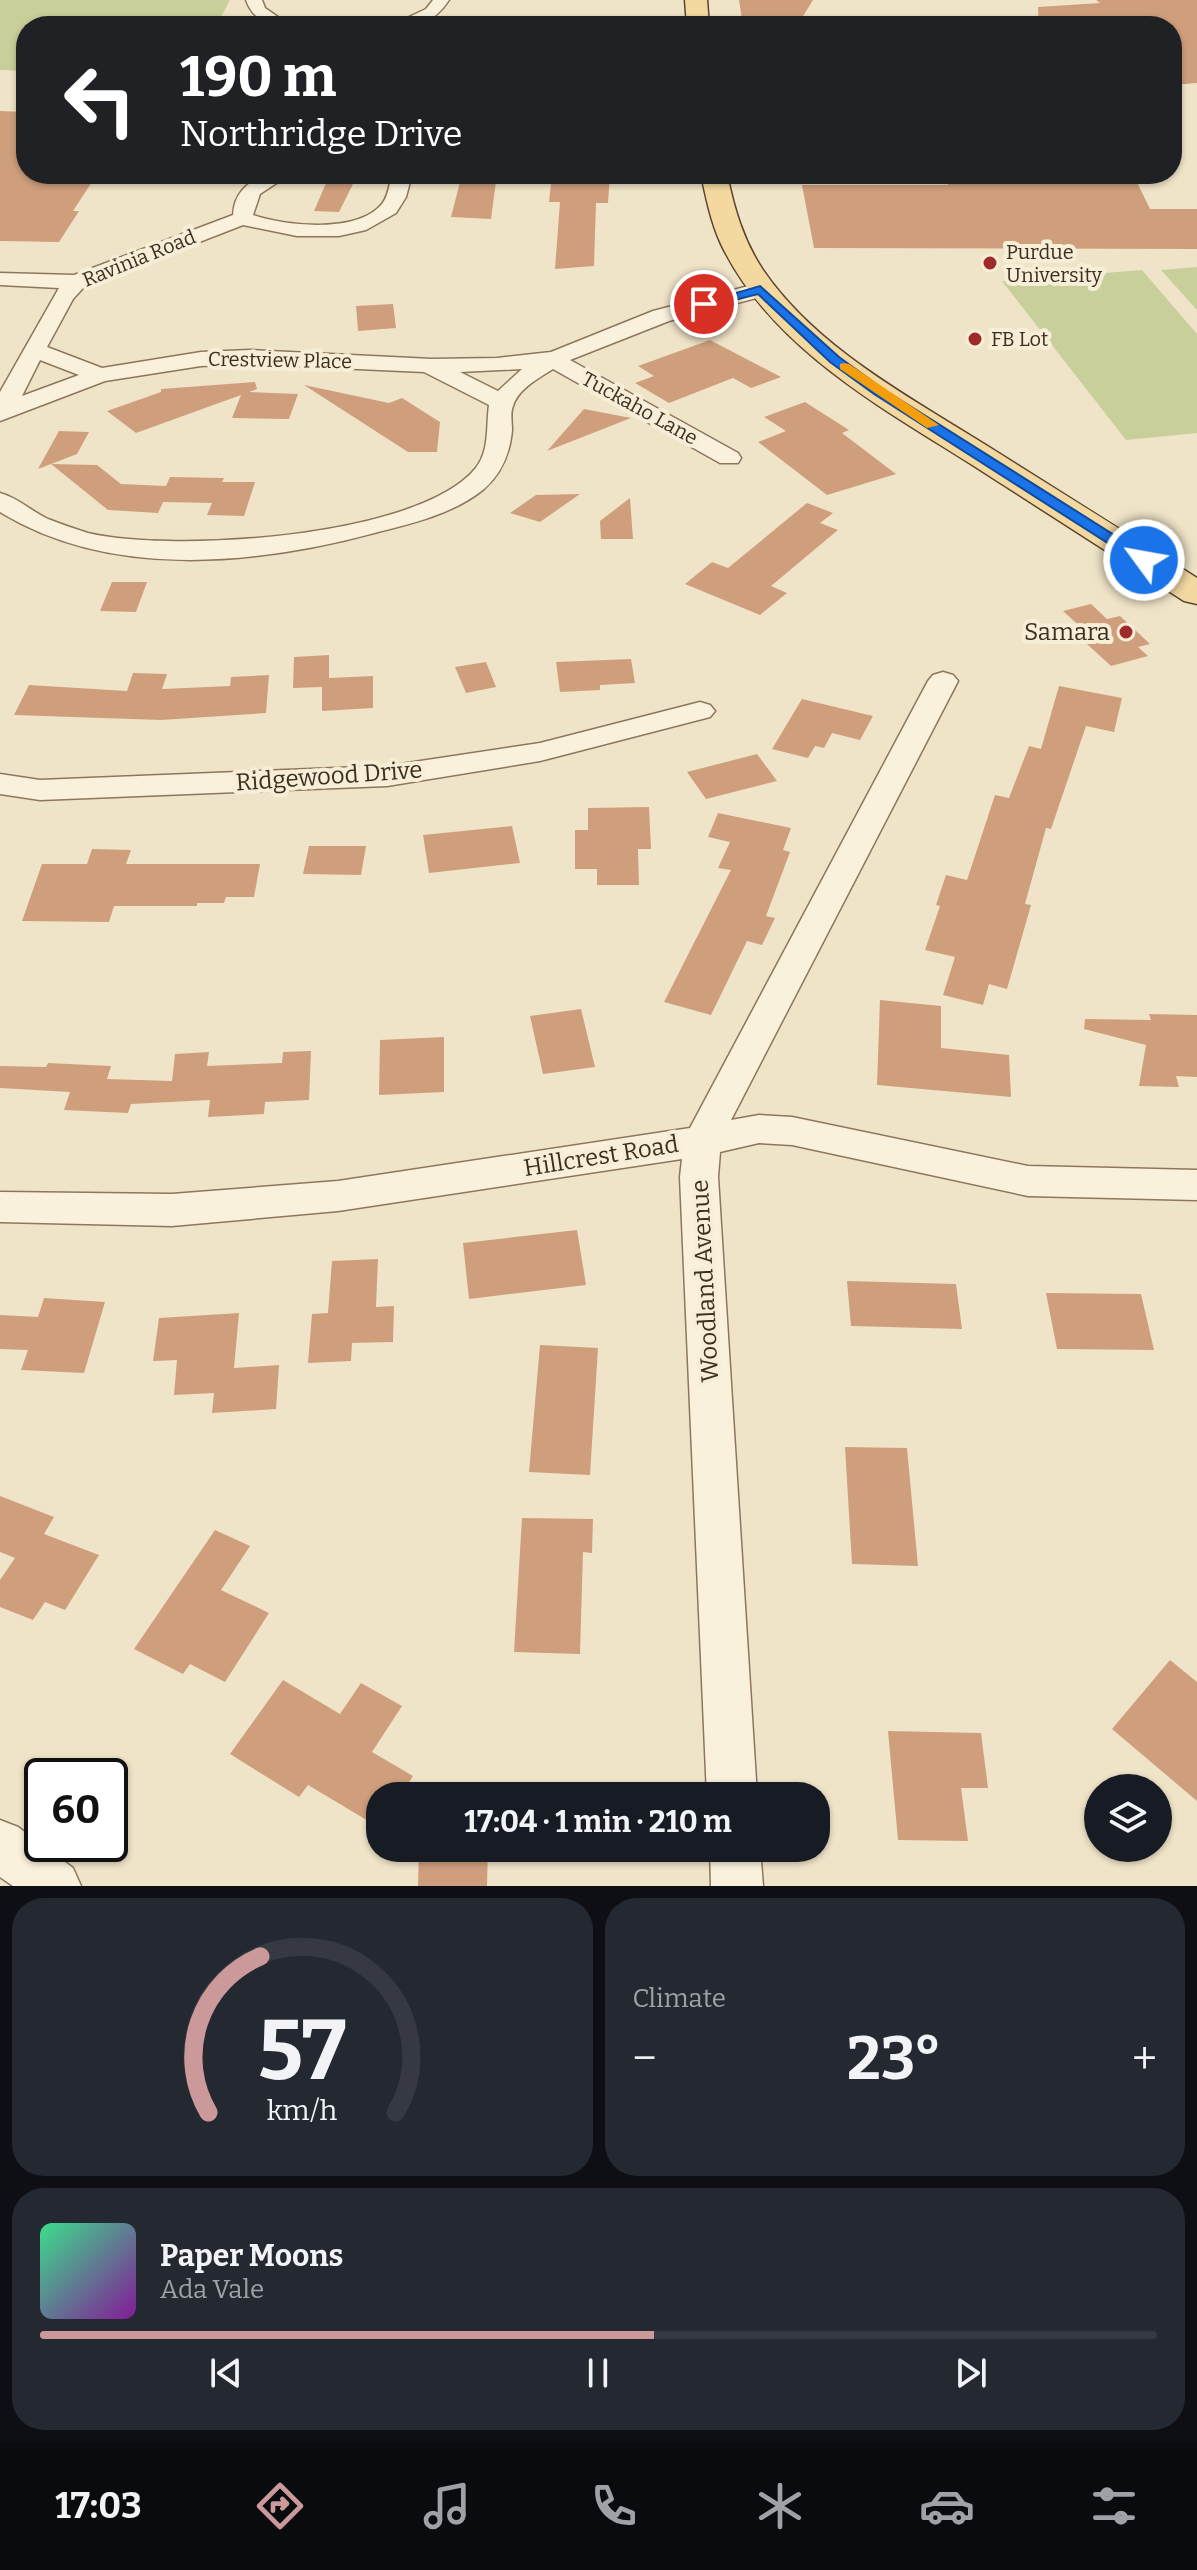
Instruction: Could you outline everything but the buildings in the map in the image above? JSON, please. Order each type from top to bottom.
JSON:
[{"type":"main road","points":[[716,184],[723,223],[737,254],[760,290],[835,360],[878,391],[1197,593]]},
{"type":"street","points":[[254,0],[258,11],[266,16]]},
{"type":"street","points":[[424,16],[432,13],[441,0]]},
{"type":"street","points":[[679,0],[696,0]]},
{"type":"street","points":[[261,184],[253,188],[242,203],[243,218],[258,225],[305,231],[358,225],[386,212],[395,200],[399,184]]},
{"type":"street","name":"Ravinia Road","points":[[4,412],[10,395],[63,297],[76,282],[243,218]]},
{"type":"street","points":[[0,279],[76,282]]},
{"type":"street","points":[[0,501],[31,521],[79,538],[133,547],[196,550],[270,547],[317,540],[430,508],[465,490],[492,468],[499,445],[501,402],[528,372],[551,359],[704,304],[760,290]]},
{"type":"street","points":[[35,350],[100,375]]},
{"type":"street","name":"Crestview Place","points":[[4,412],[100,375],[201,359],[250,357],[429,365],[501,402]]},
{"type":"street","points":[[429,365],[497,365],[551,359]]},
{"type":"street","name":"Tuckaho Lane","points":[[551,359],[729,458]]},
{"type":"street","name":"Woodland Avenue","points":[[731,1782],[699,1177],[702,1141],[943,681]]},
{"type":"street","name":"Ridgewood Drive","points":[[0,784],[40,790],[387,776],[540,752],[700,711]]},
{"type":"street","name":"Hillcrest Road","points":[[0,1207],[172,1210],[338,1196],[702,1141],[759,1129],[792,1131],[1028,1181],[1197,1185]]},
{"type":"street","points":[[0,1845],[55,1886]]},
{"type":"street","points":[[736,1862],[737,1886]]},
{"type":"green space","points":[[0,0],[230,0],[221,16],[16,16],[16,71],[0,70]]},
{"type":"green space","points":[[1197,267],[1197,310],[1161,270]]},
{"type":"green space","points":[[1142,270],[1197,334],[1197,433],[1126,440],[1002,281]]},
{"type":"slow traffic","points":[[844,366],[932,425]]},
{"type":"place","name":"Purdue University","points":[[990,263]]},
{"type":"place","name":"FB Lot","points":[[975,339]]},
{"type":"place","name":"Samara","points":[[1126,632]]},
{"type":"route","points":[[704,304],[760,290],[835,360],[878,391],[1144,560]]}]
